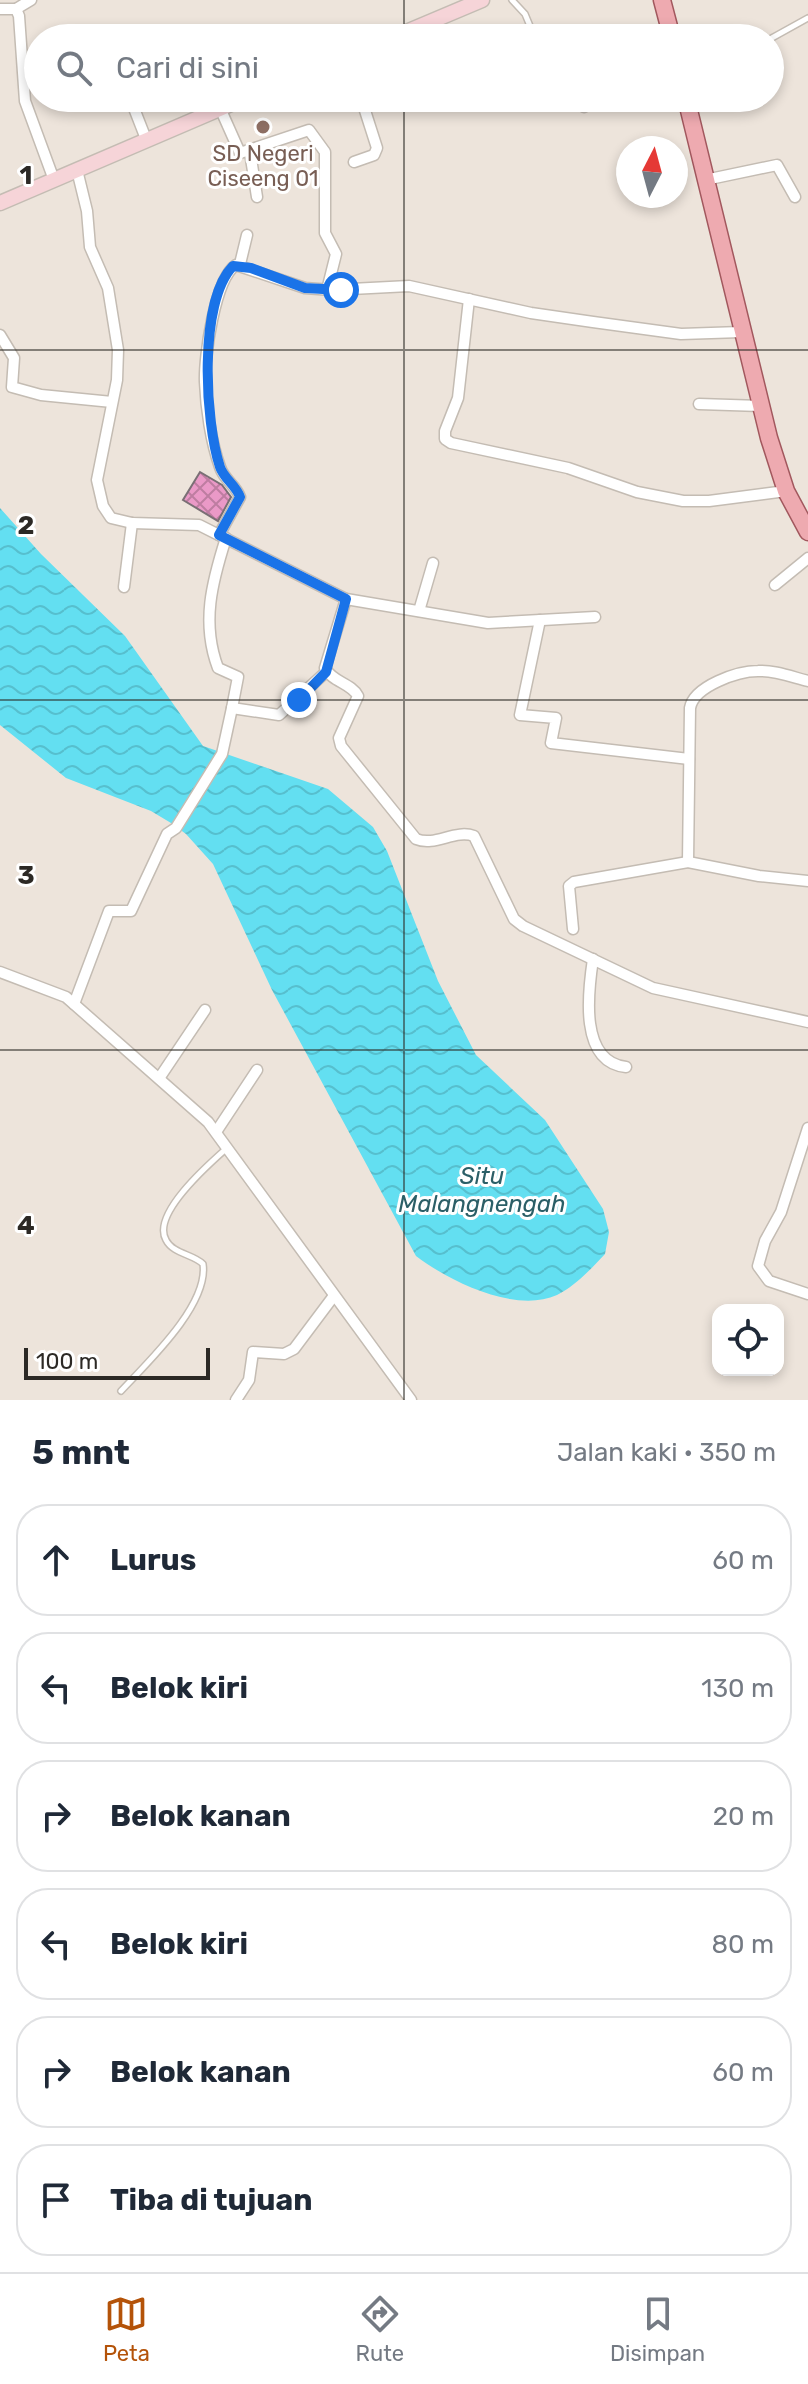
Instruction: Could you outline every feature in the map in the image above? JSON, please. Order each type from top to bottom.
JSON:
[{"type":"main road","points":[[662,0],[668,24]]},
{"type":"main road","points":[[689,112],[761,406],[786,491],[808,532]]},
{"type":"street","points":[[0,9],[31,0]]},
{"type":"street","points":[[429,23],[482,0]]},
{"type":"street","points":[[16,4],[22,28],[24,77]]},
{"type":"street","points":[[29,112],[54,180]]},
{"type":"street","points":[[135,112],[146,139]]},
{"type":"street","points":[[0,203],[210,112]]},
{"type":"street","points":[[222,112],[238,151],[250,152],[309,130],[324,147],[325,233],[336,254],[327,290]]},
{"type":"street","points":[[354,162],[374,155],[377,148],[365,112]]},
{"type":"street","points":[[250,152],[257,197]]},
{"type":"street","points":[[705,180],[777,165],[795,197]]},
{"type":"street","points":[[77,170],[87,211],[90,247],[108,288],[115,326],[118,366],[98,463],[99,496],[111,518],[132,523],[187,523],[222,536],[346,599],[488,623],[595,617]]},
{"type":"street","points":[[74,1004],[109,911],[131,911],[167,834],[176,828],[222,754],[238,677],[218,668],[209,643],[211,585],[222,536],[240,497],[220,469],[205,377],[220,290],[229,270],[240,264],[247,235]]},
{"type":"street","points":[[240,264],[289,284],[327,290],[409,286],[531,313],[681,334],[741,332]]},
{"type":"street","points":[[469,299],[458,398],[445,431],[445,439],[451,443],[568,468],[637,492],[683,501],[786,491]]},
{"type":"street","points":[[0,335],[14,358],[12,387],[41,395],[112,402]]},
{"type":"street","points":[[699,404],[761,406]]},
{"type":"street","points":[[124,587],[132,523]]},
{"type":"street","points":[[775,585],[808,558]]},
{"type":"street","points":[[419,611],[433,563]]},
{"type":"street","points":[[232,708],[279,715],[326,672],[346,599]]},
{"type":"street","points":[[540,620],[520,715],[556,718],[551,743],[689,759]]},
{"type":"street","points":[[688,862],[690,708],[698,691],[758,671],[808,681]]},
{"type":"street","points":[[326,672],[353,689],[358,696],[339,738],[341,746],[411,834],[422,842],[458,833],[474,836],[514,919],[544,938],[662,991],[736,1003],[808,1022]]},
{"type":"street","points":[[573,929],[569,886],[574,882],[688,862],[759,876],[808,881]]},
{"type":"street","points":[[593,959],[590,1017],[596,1049],[609,1063],[626,1067]]},
{"type":"street","points":[[0,972],[48,988],[74,1004],[160,1077],[216,1132],[333,1297],[411,1400]]},
{"type":"street","points":[[160,1077],[205,1010]]},
{"type":"street","points":[[216,1132],[257,1070]]},
{"type":"street","points":[[808,1128],[781,1212],[765,1241],[758,1266],[761,1276],[769,1281],[808,1294]]},
{"type":"street","points":[[236,1400],[249,1380],[253,1352],[284,1354],[294,1349],[333,1297]]},
{"type":"lane","points":[[512,0],[525,14],[529,24]]},
{"type":"lane","points":[[784,31],[808,18]]},
{"type":"lane","points":[[121,1391],[164,1344],[197,1294],[203,1264],[174,1249],[165,1239],[164,1231],[181,1194],[228,1147]]},
{"type":"water","name":"Situ Malangnengah","points":[[0,508],[41,554],[125,636],[203,746],[328,789],[373,827],[387,851],[438,981],[476,1055],[545,1120],[603,1209],[609,1232],[605,1254],[570,1287],[540,1300],[503,1298],[464,1284],[416,1256],[272,990],[213,864],[186,834],[171,823],[151,811],[66,778],[0,725]]},
{"type":"building","points":[[200,472],[222,485],[231,497],[218,521],[183,500]]},
{"type":"place","name":"SD Negeri Ciseeng 01","points":[[263,127]]},
{"type":"route","points":[[299,700],[326,672],[346,599],[219,535],[240,497],[220,469],[205,377],[220,290],[233,266],[240,264],[305,288],[341,290]]}]
